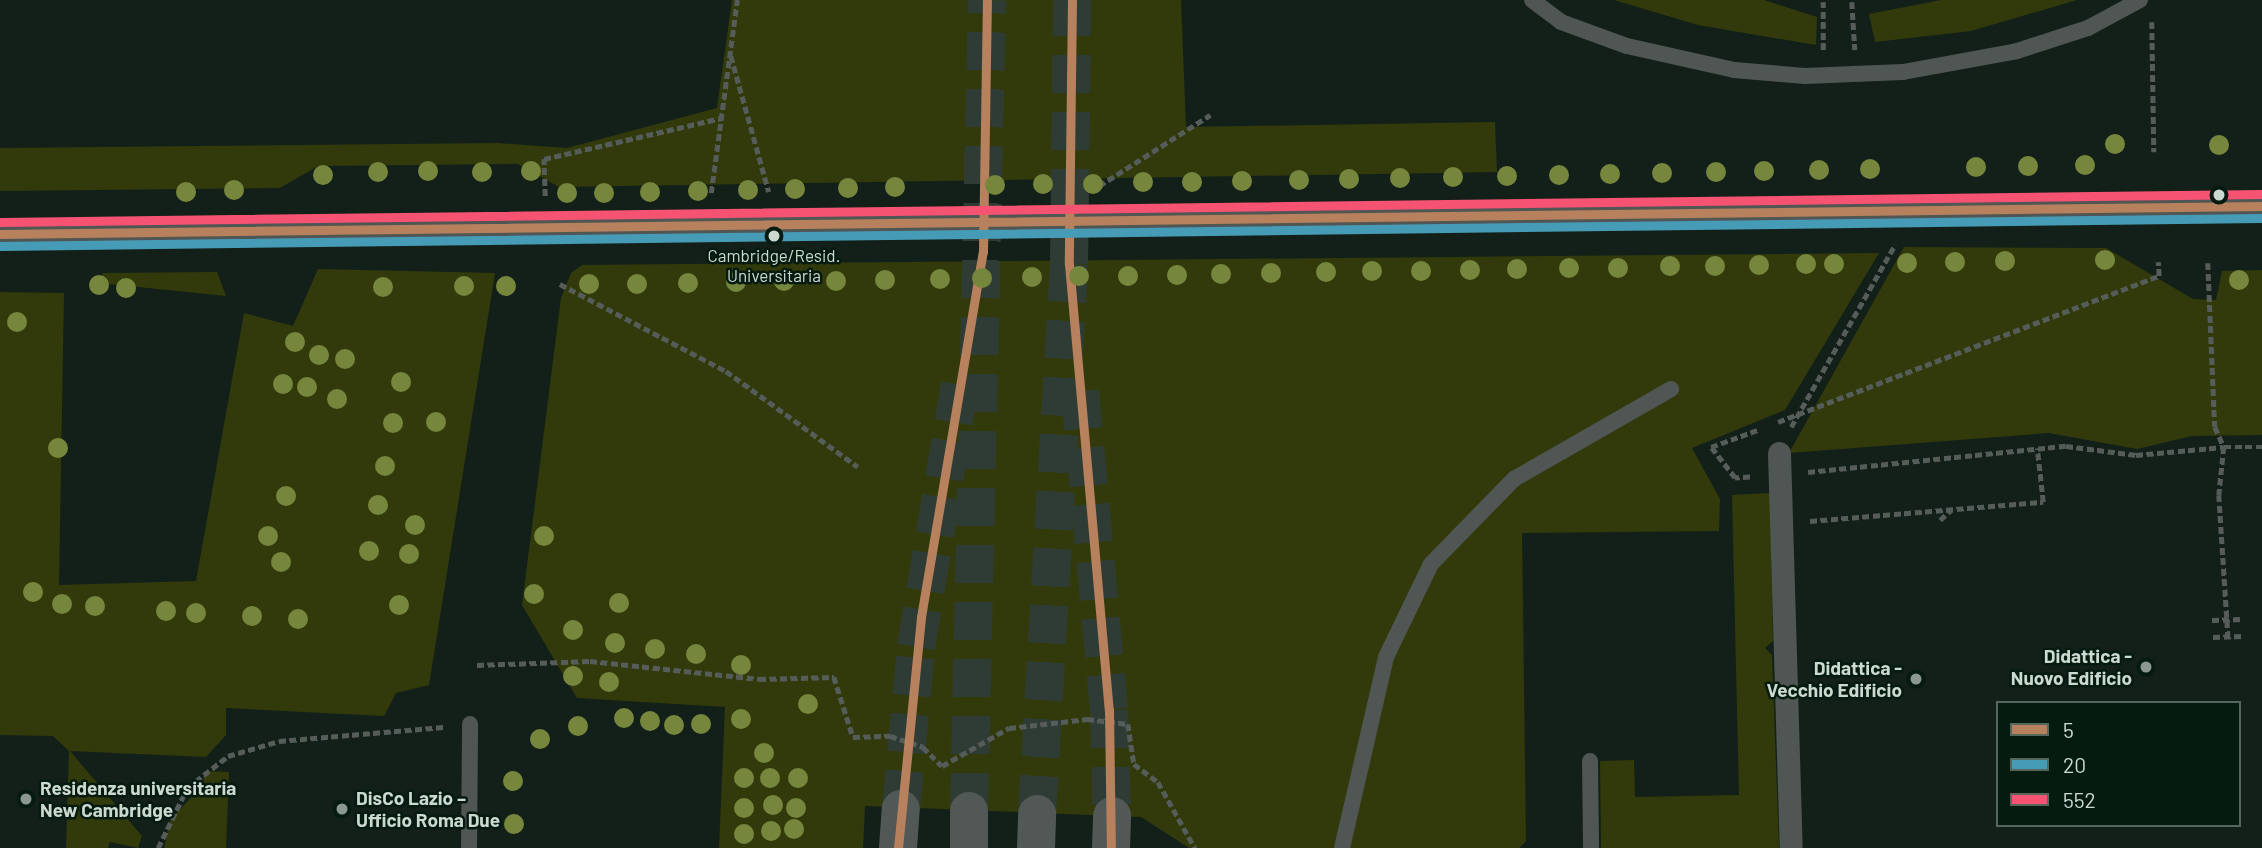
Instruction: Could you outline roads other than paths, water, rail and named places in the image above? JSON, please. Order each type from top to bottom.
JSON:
[{"type":"main road","points":[[898,848],[901,809]]},
{"type":"street","points":[[0,234],[2262,206]]},
{"type":"street","points":[[1779,464],[1791,848]]},
{"type":"lane","points":[[1532,0],[1560,22],[1649,52],[1734,70],[1814,76],[1903,72],[2017,51],[2088,29],[2140,0]]},
{"type":"lane","points":[[1342,848],[1386,657],[1431,564],[1514,479],[1671,389]]},
{"type":"lane","points":[[469,848],[470,724]]},
{"type":"lane","points":[[1590,761],[1591,848]]},
{"type":"tunnel","points":[[969,811],[987,0]]},
{"type":"tunnel","points":[[1037,814],[1069,264],[1072,0]]},
{"type":"tunnel","points":[[901,809],[916,647],[960,385]]},
{"type":"tunnel","points":[[1080,391],[1109,710],[1112,816]]},
{"type":"place","name":"Cambridge/Resid. Universitaria","points":[[774,236]]},
{"type":"place","name":"Didattica - Nuovo Edificio","points":[[2146,667]]},
{"type":"place","name":"Didattica - Vecchio Edificio","points":[[1916,679]]},
{"type":"place","name":"Residenza universitaria New Cambridge","points":[[26,799]]},
{"type":"place","name":"DisCo Lazio – Ufficio Roma Due","points":[[342,809]]}]
